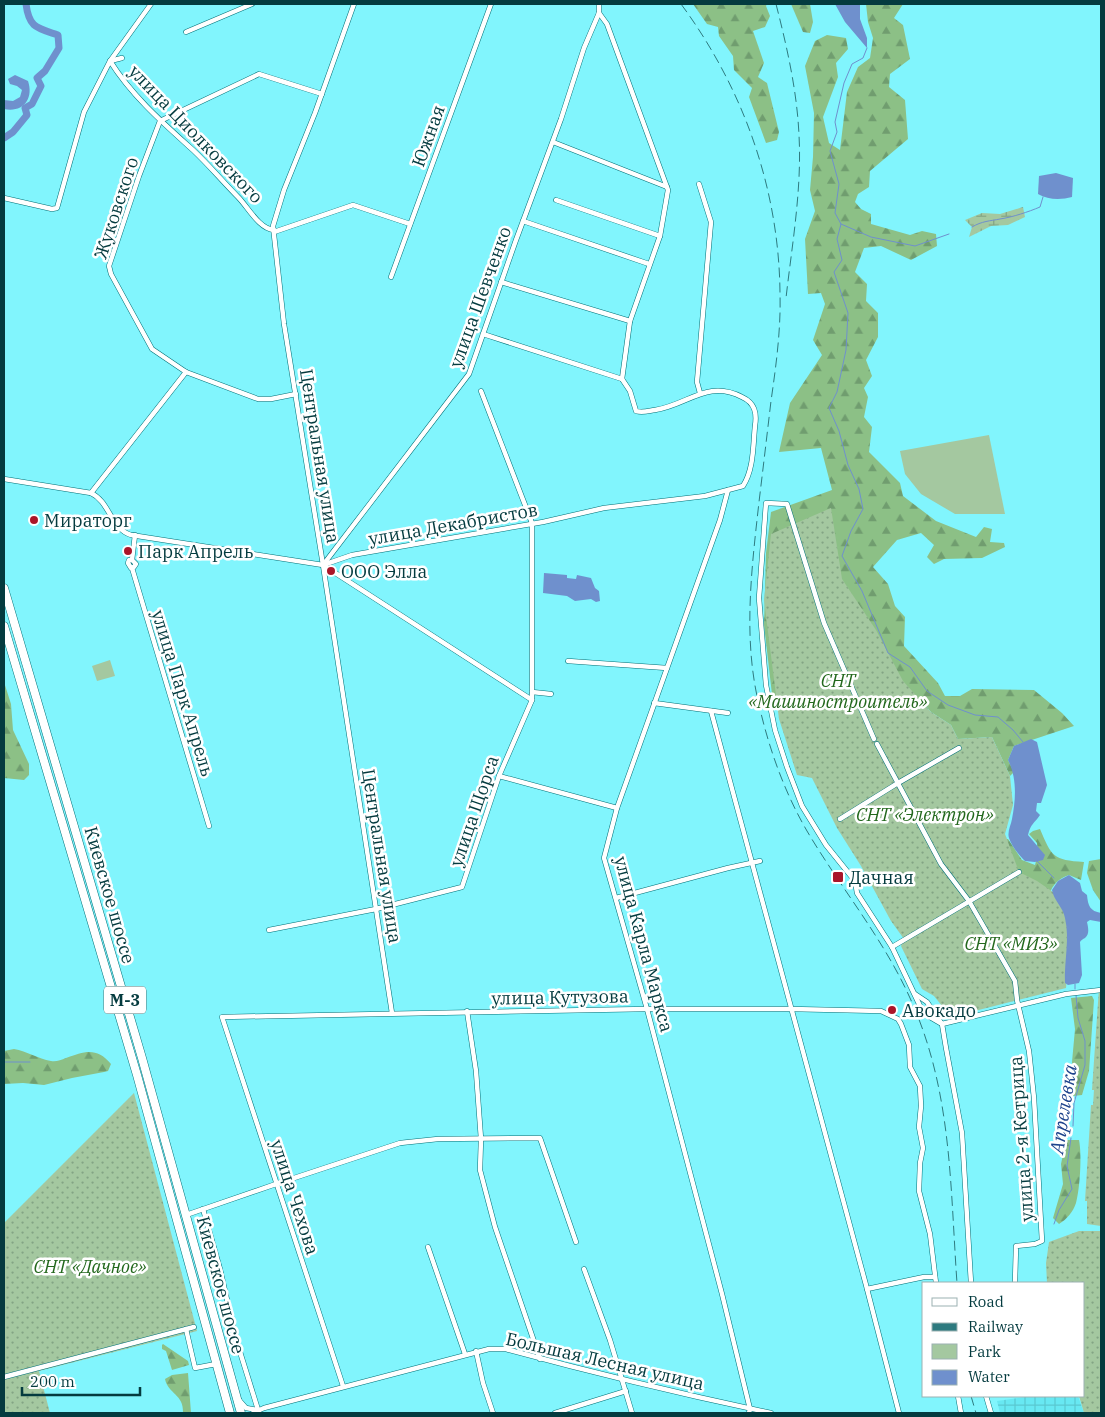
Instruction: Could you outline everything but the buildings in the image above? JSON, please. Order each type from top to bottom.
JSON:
[{"type":"highway","name":"Киевское шоссе","points":[[4,588],[142,1058],[241,1413]]},
{"type":"highway","name":"Киевское шоссе","points":[[4,626],[137,1075],[230,1413]]},
{"type":"street","points":[[4,198],[52,210],[57,208],[84,112],[110,61],[151,4]]},
{"type":"street","points":[[186,32],[252,4]]},
{"type":"street","name":"Центральная улица","points":[[354,4],[322,94],[284,190],[275,217],[274,231],[284,324],[392,1013]]},
{"type":"street","name":"Южная","points":[[391,277],[491,4]]},
{"type":"street","name":"улица Шевченко","points":[[323,565],[469,374],[553,142],[584,48],[599,13],[599,4]]},
{"type":"street","points":[[599,13],[607,24],[668,190],[660,236],[630,320],[622,379]]},
{"type":"street","name":"улица Циолковского","points":[[122,58],[110,61],[120,77],[160,121],[195,152],[265,228],[274,231]]},
{"type":"street","points":[[160,121],[259,74],[322,94]]},
{"type":"street","name":"Жуковского","points":[[160,121],[139,176],[109,266],[111,274],[152,349],[186,372],[258,399],[271,399],[296,394]]},
{"type":"street","points":[[553,142],[667,187]]},
{"type":"street","points":[[483,334],[622,379],[630,391],[636,411],[641,412],[664,408],[700,393],[697,382],[711,222],[699,184]]},
{"type":"street","points":[[556,200],[660,236]]},
{"type":"street","points":[[274,231],[353,205],[410,224]]},
{"type":"street","points":[[523,221],[649,264]]},
{"type":"street","points":[[501,282],[630,320]]},
{"type":"street","points":[[4,479],[91,493],[186,372]]},
{"type":"street","name":"улица Декабристов","points":[[91,493],[103,501],[118,527],[124,532],[323,565],[352,555],[543,522],[604,508],[705,496],[743,486],[749,476],[756,417],[754,407],[749,400],[732,392],[715,390],[700,393]]},
{"type":"street","points":[[481,391],[532,523],[532,700]]},
{"type":"street","name":"улица Карла Маркса","points":[[728,490],[720,520],[617,808],[604,858],[647,1009],[722,1294],[750,1411]]},
{"type":"street","name":"улица 2-я Кетрица","points":[[892,947],[860,898],[851,876],[826,845],[802,806],[775,730],[766,685],[759,598],[766,503],[788,504],[824,624],[876,742],[941,864],[969,901],[1015,981],[1018,1004],[1029,1051],[1034,1098],[1042,1241],[1035,1244],[1016,1246],[1015,1282]]},
{"type":"street","name":"улица Парк Апрель","points":[[135,535],[132,560],[129,560],[128,564],[132,568],[209,826]]},
{"type":"street","points":[[323,565],[532,700]]},
{"type":"street","points":[[568,661],[668,668]]},
{"type":"street","points":[[532,692],[550,694]]},
{"type":"street","name":"улица Щорса","points":[[269,930],[376,908],[462,887],[499,776],[532,700]]},
{"type":"street","points":[[654,703],[728,713]]},
{"type":"street","points":[[711,711],[750,863],[867,1289],[898,1413]]},
{"type":"street","points":[[840,819],[959,748]]},
{"type":"street","points":[[499,776],[617,808]]},
{"type":"street","points":[[616,898],[760,861]]},
{"type":"street","points":[[1019,872],[892,947],[914,994],[925,1012],[942,1024],[1073,992],[1101,990]]},
{"type":"street","points":[[914,994],[930,1005],[942,1024],[962,1132],[971,1282]]},
{"type":"street","name":"улица Кутузова","points":[[222,1017],[647,1009],[881,1011],[898,1019],[906,1035],[910,1067],[920,1086],[919,1127],[923,1148],[920,1163],[919,1191],[930,1234],[935,1277]]},
{"type":"street","points":[[467,1011],[476,1071],[481,1138],[480,1170],[495,1227],[540,1359]]},
{"type":"street","name":"улица Чехова","points":[[222,1017],[343,1386]]},
{"type":"street","points":[[186,1215],[400,1143],[438,1139],[540,1138],[576,1242]]},
{"type":"street","points":[[203,1209],[220,1269],[246,1376],[259,1411],[244,1406],[233,1389]]},
{"type":"street","points":[[428,1248],[465,1354]]},
{"type":"street","points":[[584,1269],[622,1378],[632,1413]]},
{"type":"street","points":[[867,1289],[924,1277],[935,1277],[936,1282]]},
{"type":"street","points":[[4,1377],[194,1327]]},
{"type":"street","points":[[186,1329],[195,1368],[216,1364]]},
{"type":"street","name":"Большая Лесная улица","points":[[253,1413],[343,1386],[476,1351],[506,1349],[622,1378],[661,1390],[750,1411],[771,1413]]},
{"type":"street","points":[[476,1351],[483,1383],[493,1413]]},
{"type":"street","points":[[555,1413],[626,1391]]},
{"type":"street","points":[[958,1397],[961,1413]]},
{"type":"street","points":[[986,1397],[991,1413]]},
{"type":"shaded area","points":[[1026,1397],[1078,1397],[1084,1413],[1000,1413],[997,1401]]},
{"type":"green space","points":[[693,4],[767,4],[770,16],[765,27],[753,31],[764,63],[758,77],[767,83],[779,132],[777,140],[766,143],[749,97],[752,88],[734,70],[733,56],[719,36],[718,27],[707,24]]},
{"type":"green space","points":[[791,4],[810,4],[813,22],[810,33],[803,32]]},
{"type":"green space","name":"СНТ «Машиностроитель»","points":[[866,4],[903,4],[894,18],[903,25],[910,59],[890,74],[889,87],[905,100],[908,139],[870,171],[869,187],[858,194],[855,202],[861,209],[871,214],[871,224],[910,235],[922,231],[936,234],[937,246],[911,260],[881,246],[864,248],[855,272],[867,284],[866,301],[878,313],[878,337],[866,360],[872,376],[864,388],[868,397],[864,417],[872,427],[869,452],[900,483],[903,496],[936,521],[976,537],[984,527],[992,529],[990,542],[1004,543],[1005,547],[982,558],[944,559],[934,564],[927,557],[934,545],[921,533],[897,540],[873,567],[888,584],[895,606],[905,617],[904,646],[938,683],[945,696],[960,696],[972,689],[1034,690],[1062,713],[1074,726],[1014,746],[1008,760],[1014,772],[1010,776],[992,737],[958,739],[951,725],[931,712],[924,704],[784,699],[773,703],[764,625],[766,553],[771,512],[832,490],[821,448],[779,452],[790,403],[822,355],[813,340],[825,304],[821,293],[808,294],[805,239],[815,211],[810,190],[814,113],[805,66],[815,41],[827,35],[846,38],[848,49],[836,63],[838,77],[823,117],[829,143],[840,150],[847,92],[858,67],[870,58],[873,38],[868,22]]},
{"type":"green space","points":[[1023,207],[1025,217],[1008,225],[991,226],[969,237],[972,227],[965,220],[982,213],[1000,214]]},
{"type":"green space","points":[[989,435],[1005,514],[955,514],[921,494],[905,474],[900,451]]},
{"type":"green space","points":[[831,508],[842,579],[876,630],[903,681],[931,712],[951,725],[958,739],[992,737],[1010,776],[1013,805],[1005,834],[1019,872],[1037,881],[1056,894],[1065,903],[1070,934],[1066,988],[951,1017],[934,996],[922,989],[901,946],[904,939],[891,921],[861,866],[837,828],[812,778],[797,775],[779,719],[764,600],[771,534]]},
{"type":"green space","points":[[110,660],[115,676],[97,681],[92,666]]},
{"type":"green space","points":[[4,682],[11,704],[13,730],[29,764],[29,775],[24,780],[4,778]]},
{"type":"green space","points":[[1040,829],[1048,846],[1055,855],[1066,860],[1084,862],[1081,880],[1069,875],[1056,882],[1049,895],[1014,872],[1002,839],[1008,839],[1022,860],[1035,865],[1038,854],[1037,843],[1029,834]]},
{"type":"green space","points":[[1101,859],[1101,902],[1093,890],[1087,873],[1089,861]]},
{"type":"green space","points":[[1099,988],[1101,989],[1101,1226],[1087,1224],[1087,1201],[1085,1201],[1091,1105],[1093,1105],[1094,1090],[1092,1090]]},
{"type":"green space","points":[[1092,996],[1094,1000],[1089,1071],[1082,1095],[1073,1096],[1072,1062],[1075,1029],[1071,998]]},
{"type":"green space","points":[[14,1049],[53,1061],[90,1052],[101,1055],[111,1064],[108,1071],[44,1085],[4,1084],[4,1051]]},
{"type":"green space","name":"СНТ «Дачное»","points":[[134,1093],[197,1331],[39,1371],[50,1413],[4,1413],[4,1223]]},
{"type":"green space","points":[[1066,1140],[1079,1140],[1079,1180],[1075,1206],[1065,1220],[1059,1224],[1053,1218],[1063,1184],[1061,1164]]},
{"type":"green space","points":[[1079,1231],[1101,1231],[1101,1413],[1084,1413],[1079,1397],[1085,1397],[1085,1282],[1047,1282],[1046,1263],[1049,1242]]},
{"type":"green space","points":[[163,1344],[188,1361],[189,1365],[172,1370],[166,1351],[162,1349]]},
{"type":"green space","points":[[188,1373],[191,1413],[183,1413],[183,1407],[179,1398],[169,1388],[165,1379],[172,1375]]},
{"type":"water","points":[[835,4],[860,4],[860,19],[867,38],[867,48],[845,22]]},
{"type":"water","points":[[15,75],[28,81],[28,99],[22,107],[11,110],[4,109],[4,100],[13,101],[20,97],[22,90],[10,84],[8,79]]},
{"type":"water","points":[[1056,173],[1073,178],[1072,197],[1055,199],[1038,194],[1039,176]]},
{"type":"water","points":[[544,573],[567,575],[567,578],[576,579],[577,575],[591,578],[595,588],[599,591],[600,601],[596,602],[591,599],[575,601],[567,596],[543,593]]},
{"type":"water","points":[[1031,739],[1037,742],[1047,785],[1041,803],[1037,803],[1036,811],[1040,815],[1028,835],[1045,855],[1043,860],[1035,862],[1025,861],[1014,848],[1009,836],[1015,788],[1008,760],[1014,746]]},
{"type":"water","points":[[1069,875],[1080,883],[1082,891],[1087,895],[1090,907],[1094,911],[1101,913],[1101,922],[1090,920],[1087,922],[1088,935],[1080,942],[1082,975],[1079,983],[1068,985],[1065,983],[1067,942],[1064,914],[1052,890],[1058,881]]},
{"type":"waterway","points":[[4,138],[13,132],[27,115],[25,108],[32,104],[41,86],[37,78],[45,71],[59,48],[58,35],[35,26],[29,18],[26,4]]},
{"type":"waterway","name":"Апрелевка","points":[[867,48],[863,58],[852,64],[844,83],[835,122],[837,132],[830,151],[839,184],[835,213],[841,224],[837,239],[842,260],[834,272],[848,313],[846,350],[837,392],[829,408],[839,431],[848,465],[859,489],[863,509],[851,531],[842,556],[862,591],[888,653],[910,667],[927,691],[948,705],[975,715],[998,717],[1023,742]]},
{"type":"waterway","points":[[972,227],[983,222],[1015,216],[1040,207],[1043,197]]},
{"type":"waterway","points":[[841,224],[871,237],[915,246],[949,234]]},
{"type":"waterway","name":"Апрелевка","points":[[1037,861],[1054,878]]},
{"type":"waterway","points":[[1075,984],[1075,989]]},
{"type":"waterway","name":"Апрелевка","points":[[1073,1126],[1074,1103],[1085,1065],[1085,1041],[1078,1018],[1076,995]]},
{"type":"waterway","points":[[4,1062],[30,1062]]},
{"type":"waterway","name":"Апрелевка","points":[[1054,1224],[1059,1210],[1072,1189],[1067,1166],[1071,1138]]},
{"type":"railway","points":[[681,4],[703,36],[722,70],[739,105],[753,141],[765,178],[773,215],[778,254],[780,293],[779,334],[756,526],[750,597],[750,644],[756,691],[776,763],[798,815],[887,954],[910,998],[924,1033],[934,1067],[947,1138],[957,1282]]},
{"type":"railway","points":[[776,4],[791,69],[796,102],[800,155],[794,237],[786,298]]},
{"type":"railway","points":[[971,1397],[976,1413]]},
{"type":"place","name":"Мираторг","points":[[34,520]]},
{"type":"place","name":"Парк Апрель","points":[[128,551]]},
{"type":"place","name":"ООО Элла","points":[[331,571]]},
{"type":"place","name":"Дачная","points":[[838,877]]},
{"type":"place","name":"Авокадо","points":[[892,1010]]},
{"type":"park label","name":"СНТ «Электрон»","points":[[925,814]]},
{"type":"park label","name":"СНТ «МИЗ»","points":[[1011,943]]}]
